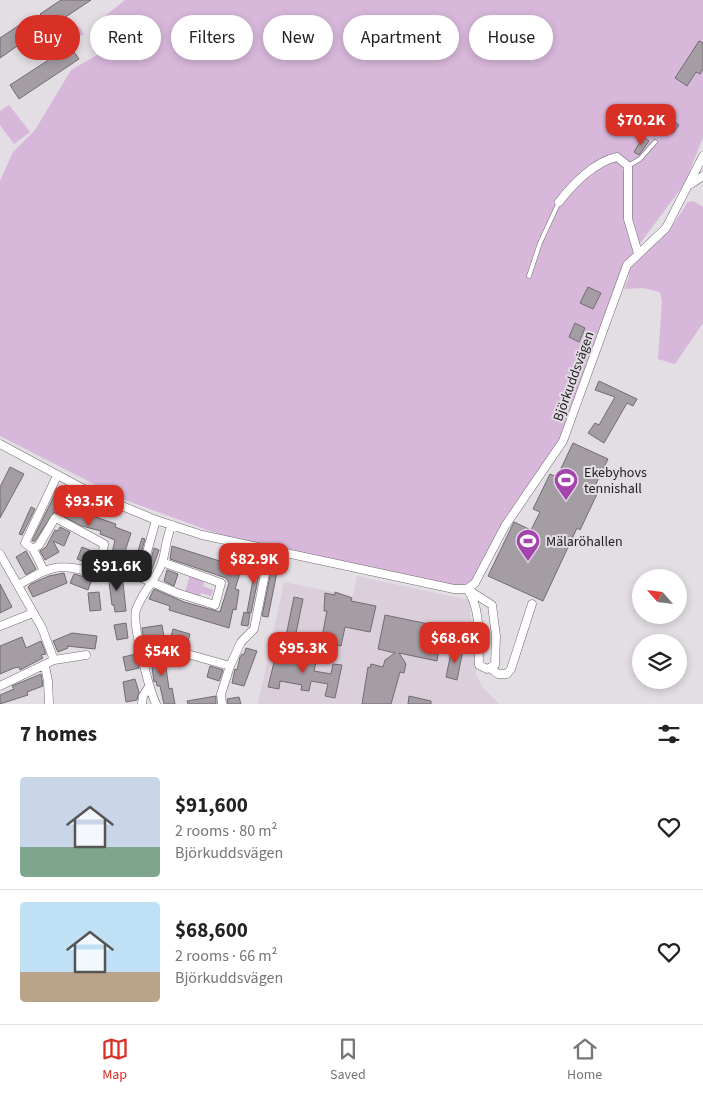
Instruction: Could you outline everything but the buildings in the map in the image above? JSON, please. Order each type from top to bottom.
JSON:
[{"type":"street","points":[[689,186],[703,156]]},
{"type":"street","points":[[558,202],[567,191],[606,159],[617,157],[628,166],[628,219],[638,253]]},
{"type":"street","name":"Björkuddsvägen","points":[[467,589],[475,583],[505,526],[563,441],[627,265],[666,228],[689,186],[703,176]]},
{"type":"street","points":[[0,444],[93,494],[156,520],[202,536],[454,589],[467,589],[492,605],[496,636],[495,665],[490,668]]},
{"type":"street","points":[[44,571],[33,549],[25,543],[57,476]]},
{"type":"street","points":[[18,585],[50,568],[65,566],[97,573],[100,571],[104,544],[55,518],[39,545],[33,549]]},
{"type":"street","points":[[156,520],[140,578],[154,582],[177,593],[215,605],[225,584],[162,562]]},
{"type":"street","points":[[156,704],[148,688],[135,614],[146,591],[154,582],[162,562],[172,525]]},
{"type":"street","points":[[222,704],[221,694],[230,666],[241,642],[254,629],[270,549]]},
{"type":"street","points":[[0,554],[42,628],[54,660]]},
{"type":"street","points":[[467,589],[473,597],[477,612],[479,665],[490,668],[498,674],[507,674],[512,669],[532,604]]},
{"type":"street","points":[[0,626],[33,613]]},
{"type":"street","points":[[142,648],[155,646],[166,648],[230,666]]},
{"type":"street","points":[[0,686],[45,666],[54,660],[86,655]]},
{"type":"street","points":[[45,666],[49,704]]},
{"type":"street","points":[[142,704],[143,696],[148,688]]},
{"type":"lane","points":[[628,166],[640,160],[654,142]]},
{"type":"lane","points":[[529,276],[540,243],[558,202]]},
{"type":"shaded area","points":[[125,0],[703,0],[703,137],[685,183],[624,265],[559,441],[498,530],[475,579],[466,585],[455,586],[232,539],[125,500],[0,436],[0,181],[13,152],[35,130],[71,70],[90,59],[161,60],[161,15],[106,15]]},
{"type":"shaded area","points":[[80,28],[84,34],[80,36]]},
{"type":"shaded area","points":[[9,105],[30,132],[14,144],[0,125],[0,111]]},
{"type":"shaded area","points":[[693,201],[703,207],[703,323],[675,364],[658,359],[662,301],[660,292],[643,288],[624,289],[629,277],[629,269],[671,228],[688,202]]},
{"type":"shaded area","points":[[190,574],[205,578],[203,586],[213,590],[211,596],[201,593],[200,597],[185,593]]},
{"type":"shaded area","points":[[357,576],[469,600],[476,674],[483,688],[500,704],[258,704],[284,582],[353,596]]},
{"type":"place","name":"Ekebyhovs tennishall","points":[[566,501]]},
{"type":"place","name":"Mälaröhallen","points":[[528,562]]}]
